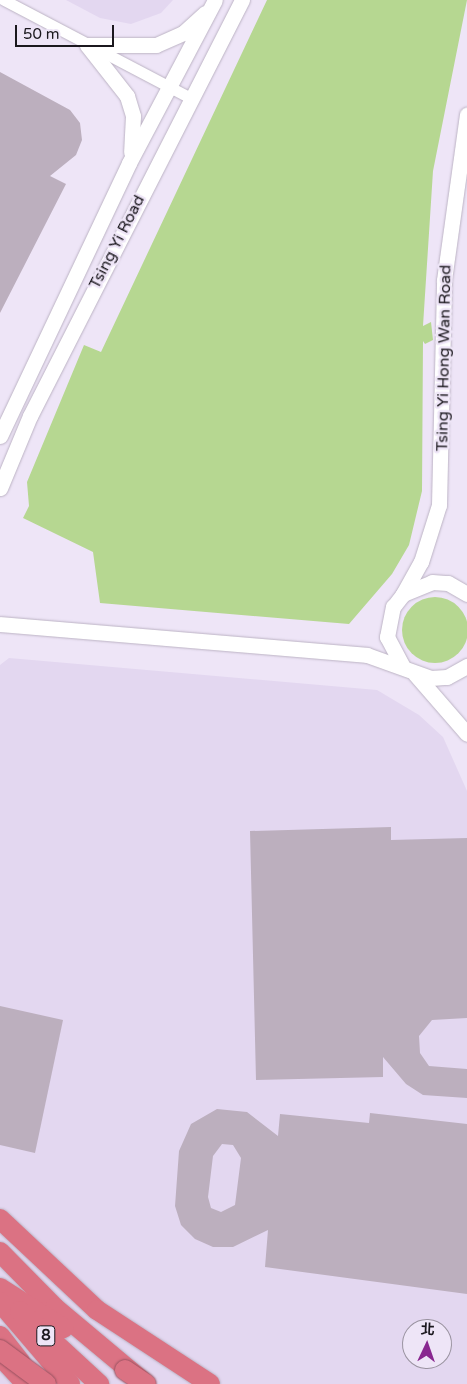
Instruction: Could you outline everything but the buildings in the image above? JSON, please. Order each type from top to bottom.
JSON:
[{"type":"highway","points":[[0,1218],[97,1310],[210,1384]]},
{"type":"highway","points":[[0,1252],[55,1308],[146,1384]]},
{"type":"highway","points":[[0,1288],[146,1384]]},
{"type":"highway","name":"8","points":[[0,1292],[99,1384]]},
{"type":"highway","points":[[0,1302],[70,1384]]},
{"type":"highway","points":[[0,1336],[36,1384]]},
{"type":"highway","name":"8","points":[[0,1350],[46,1384]]},
{"type":"highway","points":[[0,1356],[26,1384]]},
{"type":"main road","name":"Tsing Yi Road","points":[[0,488],[30,416],[242,0]]},
{"type":"main road","points":[[87,44],[156,45],[184,32],[214,3]]},
{"type":"main road","name":"Tsing Yi Road","points":[[0,436],[129,163],[214,3]]},
{"type":"main road","points":[[87,44],[130,105],[134,128],[129,163]]},
{"type":"main road","name":"Tsing Yi Hong Wan Road","points":[[387,637],[393,607],[403,594],[421,562],[439,505],[444,280],[467,115]]},
{"type":"main road","points":[[403,594],[432,582],[448,583],[467,594]]},
{"type":"main road","points":[[0,624],[367,655],[402,665],[415,674],[467,734]]},
{"type":"main road","points":[[367,655],[387,637],[402,665]]},
{"type":"main road","points":[[415,674],[446,677],[467,666]]},
{"type":"street","points":[[4,0],[191,98]]},
{"type":"shaded area","points":[[66,0],[173,0],[161,13],[131,24],[100,18]]},
{"type":"shaded area","points":[[9,658],[377,690],[419,715],[443,737],[467,791],[467,1384],[0,1384],[0,665]]},
{"type":"green space","points":[[267,0],[467,0],[433,171],[423,326],[431,322],[433,340],[425,344],[423,341],[422,491],[409,545],[392,574],[349,624],[100,603],[93,552],[23,518],[29,506],[27,482],[84,345],[101,352]]},
{"type":"green space","points":[[435,597],[448,600],[458,607],[465,617],[468,630],[465,643],[458,653],[448,660],[435,663],[422,660],[412,653],[405,643],[402,630],[405,617],[412,607],[422,600]]}]
